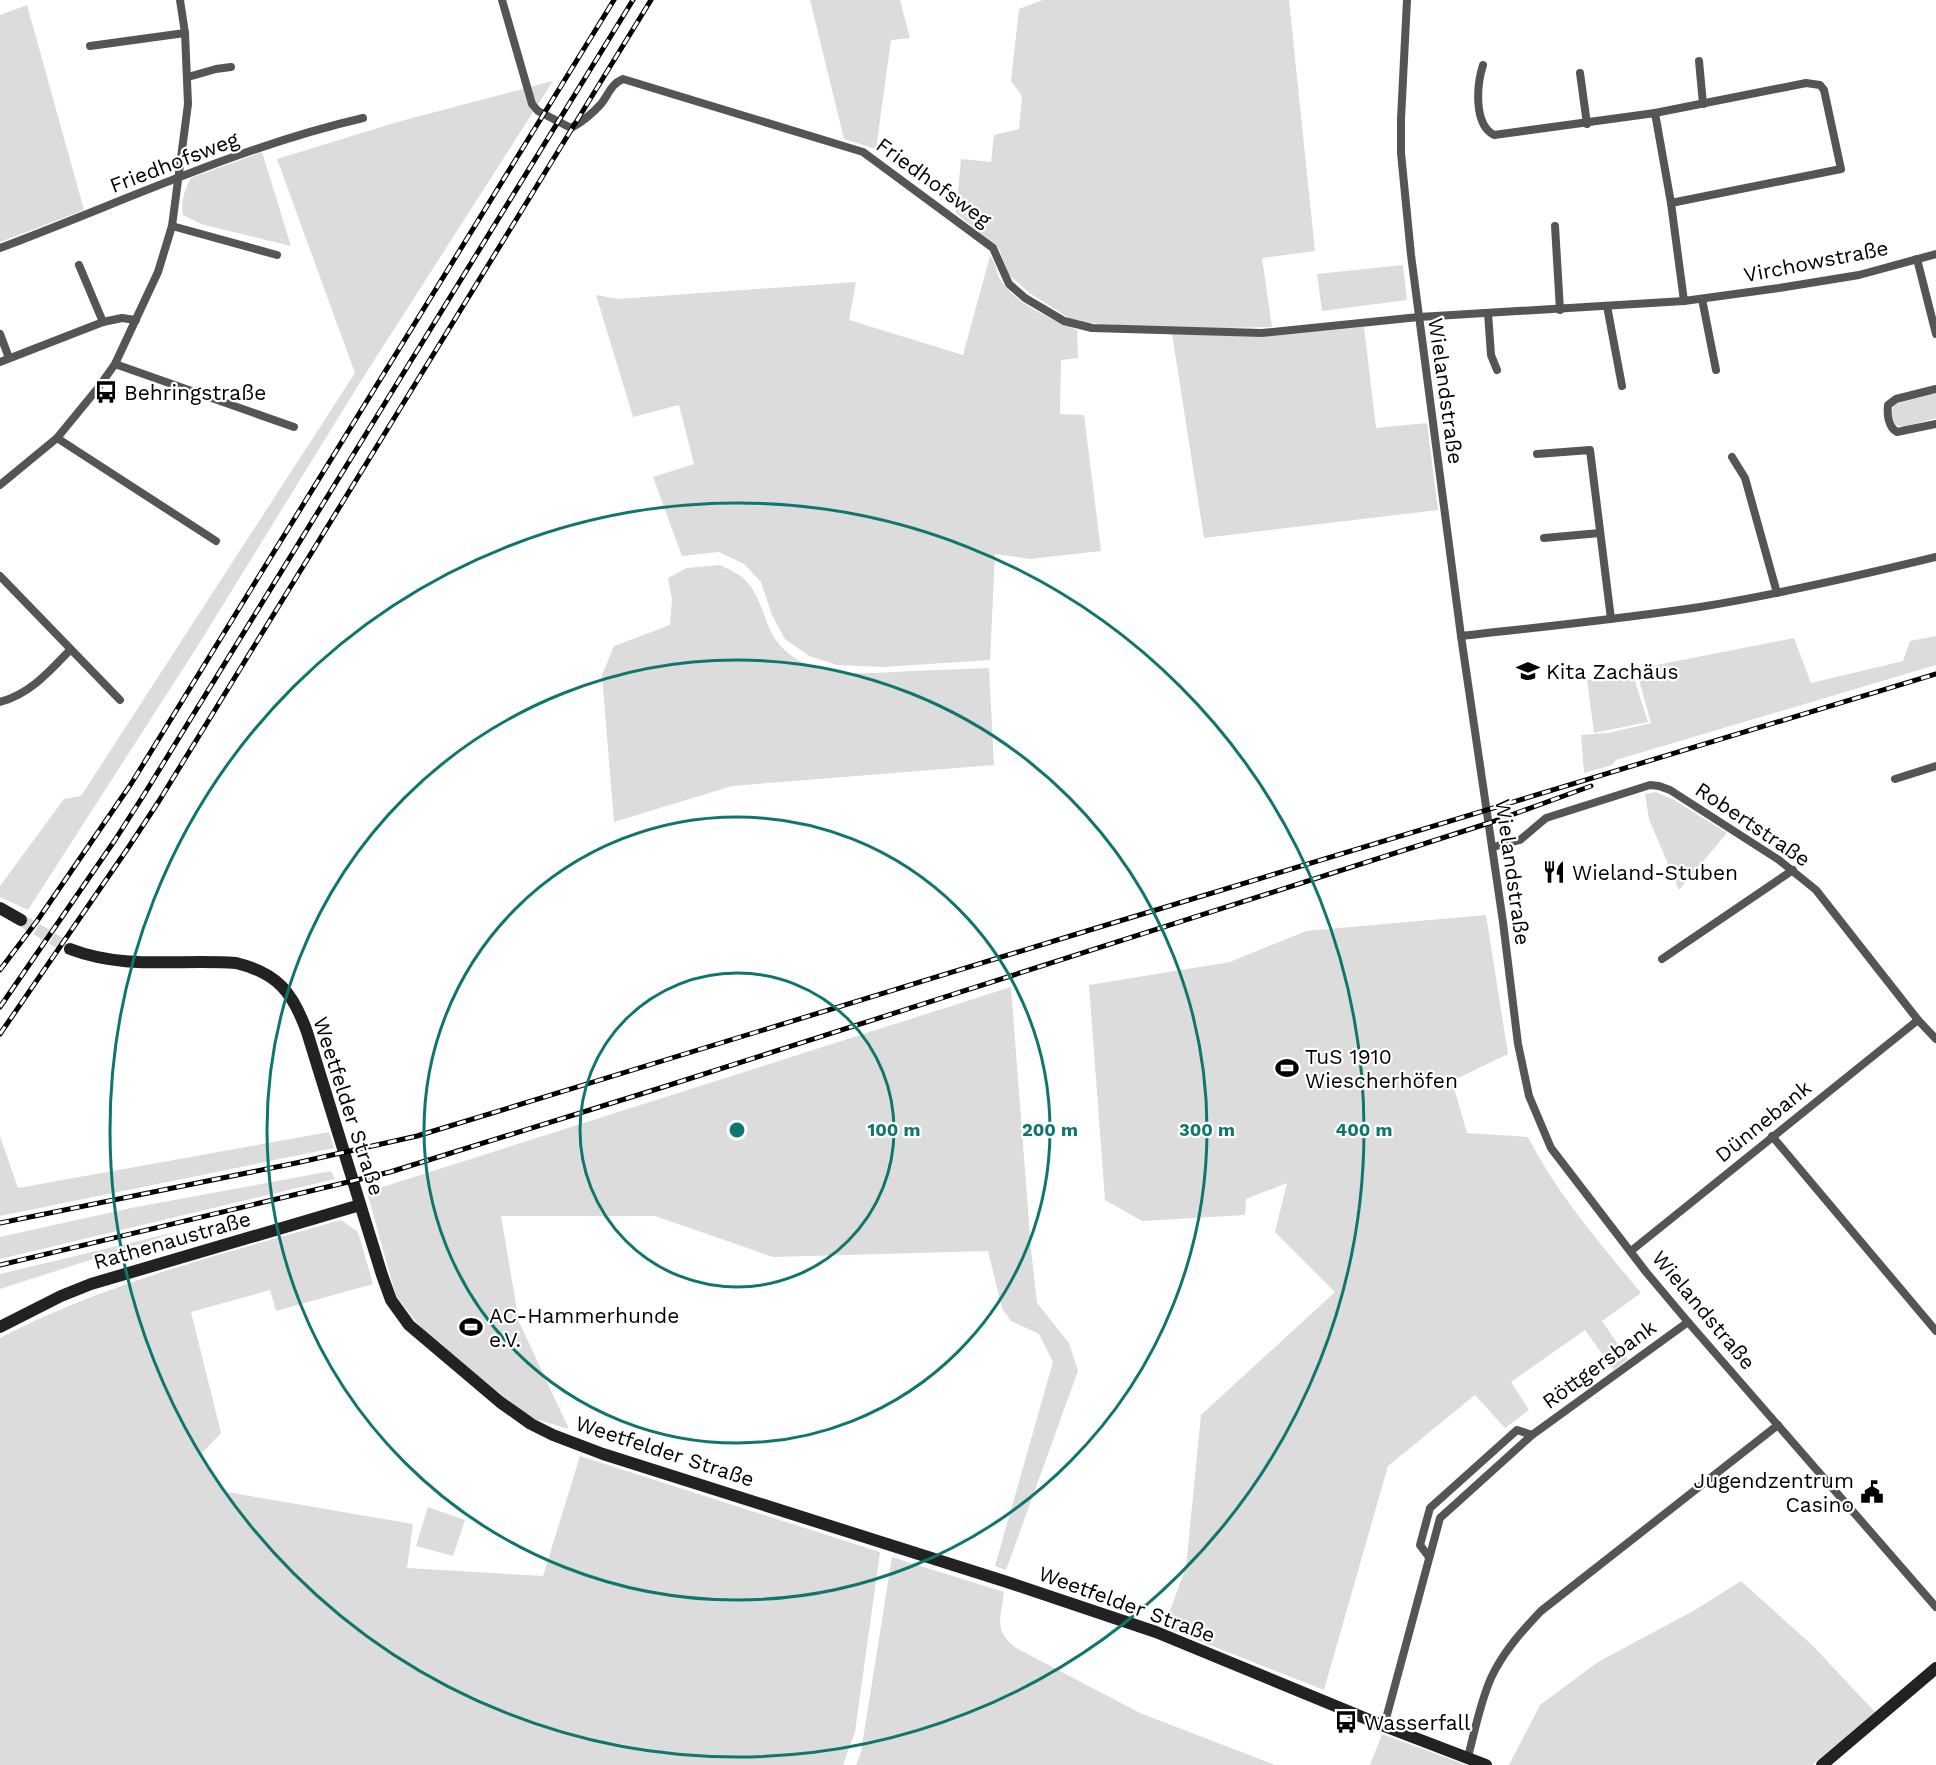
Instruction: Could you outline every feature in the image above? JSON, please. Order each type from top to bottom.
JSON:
[{"type":"street","points":[[0,485],[57,438],[86,404],[115,364],[158,272],[172,226],[188,104],[185,33],[180,0]]},
{"type":"street","name":"Friedhofsweg","points":[[502,0],[532,104],[538,111],[571,129],[582,122],[602,102],[615,82],[623,79],[863,152],[993,248],[1009,284],[1025,298],[1064,321],[1092,328],[1262,333],[1419,317]]},
{"type":"street","name":"Wielandstraße","points":[[1407,0],[1401,153],[1419,317],[1461,636],[1493,847],[1520,1061],[1529,1096],[1551,1148],[1631,1251],[1688,1322],[1936,1607]]},
{"type":"street","points":[[90,46],[185,33]]},
{"type":"street","points":[[1699,61],[1703,104]]},
{"type":"street","points":[[1483,65],[1478,82],[1481,119],[1487,131],[1494,135],[1655,113],[1806,83],[1820,85],[1824,90],[1840,169],[1671,203]]},
{"type":"street","points":[[188,77],[216,69],[231,68]]},
{"type":"street","points":[[1580,73],[1587,124]]},
{"type":"street","points":[[1655,113],[1671,203],[1684,301]]},
{"type":"street","name":"Friedhofsweg","points":[[0,248],[178,178],[316,129],[363,118]]},
{"type":"street","points":[[172,226],[277,255]]},
{"type":"street","points":[[1555,226],[1560,310]]},
{"type":"street","name":"Virchowstraße","points":[[1419,317],[1560,310],[1702,299],[1859,274],[1936,254]]},
{"type":"street","points":[[1917,259],[1936,334]]},
{"type":"street","points":[[80,265],[103,322]]},
{"type":"street","points":[[1702,299],[1716,370]]},
{"type":"street","points":[[1607,306],[1622,386]]},
{"type":"street","points":[[1488,313],[1491,355],[1497,370]]},
{"type":"street","points":[[0,362],[103,322],[122,318],[136,320]]},
{"type":"street","points":[[0,334],[9,358]]},
{"type":"street","points":[[115,364],[294,427]]},
{"type":"street","points":[[1936,389],[1896,399],[1888,405],[1887,411],[1891,426],[1897,432],[1936,424]]},
{"type":"street","points":[[57,438],[216,541]]},
{"type":"street","points":[[1537,454],[1590,450],[1611,619]]},
{"type":"street","points":[[1732,457],[1745,478],[1777,593]]},
{"type":"street","points":[[1544,538],[1600,533]]},
{"type":"street","points":[[1461,636],[1701,607],[1777,593],[1936,557]]},
{"type":"street","points":[[0,576],[120,700]]},
{"type":"street","points":[[0,702],[27,690],[46,676],[70,650]]},
{"type":"street","points":[[1895,779],[1936,766]]},
{"type":"street","name":"Robertstraße","points":[[1493,847],[1520,840],[1546,818],[1650,785],[1670,790],[1793,870],[1816,890],[1918,1020],[1936,1039]]},
{"type":"street","points":[[1662,958],[1793,870]]},
{"type":"street","points":[[0,908],[21,920]]},
{"type":"street","name":"Weetfelder Straße","points":[[70,949],[89,956],[123,962],[236,963],[253,967],[279,983],[295,1003],[300,1015],[382,1275],[401,1317],[500,1402],[531,1424],[603,1454],[1007,1582],[1156,1632],[1384,1726],[1486,1765]]},
{"type":"street","name":"Dünnebank","points":[[1631,1251],[1918,1020]]},
{"type":"street","points":[[1772,1136],[1936,1330]]},
{"type":"street","name":"Rathenaustraße","points":[[0,1327],[51,1300],[91,1284],[360,1205]]},
{"type":"street","name":"Röttgersbank","points":[[1384,1726],[1440,1518],[1532,1435],[1688,1322]]},
{"type":"street","points":[[1468,1757],[1481,1706],[1492,1677],[1518,1635],[1541,1611],[1778,1425]]},
{"type":"street","name":"Röttgersbank","points":[[1429,1557],[1420,1545],[1430,1508],[1517,1430],[1532,1435]]},
{"type":"street","points":[[1475,1466],[1484,1477]]},
{"type":"street","points":[[1462,1478],[1471,1489]]},
{"type":"street","points":[[1453,1486],[1462,1497]]},
{"type":"street","points":[[1822,1765],[1936,1668]]},
{"type":"shaded area","points":[[810,0],[900,0],[910,38],[891,40],[876,149],[844,139]]},
{"type":"shaded area","points":[[1043,0],[1289,0],[1315,251],[1262,258],[1272,327],[1174,329],[1075,322],[1031,294],[1009,275],[999,249],[956,213],[961,159],[991,162],[994,135],[1019,129],[1022,96],[1011,81],[1019,9]]},
{"type":"shaded area","points":[[27,5],[84,210],[0,242],[0,15]]},
{"type":"shaded area","points":[[553,81],[359,384],[197,647],[28,910],[0,897],[0,886],[64,799],[81,796],[355,373],[277,159],[401,121]]},
{"type":"shaded area","points":[[262,152],[291,246],[201,224],[183,215],[184,196],[191,178]]},
{"type":"shaded area","points":[[990,256],[1001,281],[1017,298],[1036,311],[1077,330],[1078,358],[1061,360],[1060,414],[1084,415],[1101,551],[1030,559],[995,554],[990,660],[883,667],[837,665],[809,656],[785,639],[772,615],[761,582],[744,564],[719,552],[682,556],[653,477],[694,464],[679,405],[633,417],[596,295],[618,299],[856,282],[849,320],[963,355]]},
{"type":"shaded area","points":[[1403,265],[1407,300],[1322,311],[1317,274]]},
{"type":"shaded area","points":[[1364,327],[1376,428],[1427,423],[1438,510],[1204,538],[1172,334],[1262,337]]},
{"type":"shaded area","points":[[1936,393],[1936,418],[1904,427],[1896,425],[1892,411],[1896,404]]},
{"type":"shaded area","points":[[720,565],[744,579],[755,594],[778,643],[791,655],[806,664],[823,670],[858,673],[989,668],[994,765],[732,786],[614,822],[602,675],[614,646],[670,625],[672,599],[668,578],[687,568]]},
{"type":"shaded area","points":[[1936,636],[1936,665],[1616,760],[1612,765],[1584,773],[1581,735],[1608,733],[1651,723],[1636,669],[1794,638],[1811,683],[1903,661],[1910,641]]},
{"type":"shaded area","points":[[1633,675],[1648,722],[1594,733],[1587,680]]},
{"type":"shaded area","points":[[1656,792],[1674,800],[1727,833],[1679,890],[1649,819],[1645,794]]},
{"type":"shaded area","points":[[1486,915],[1508,1054],[1452,1081],[1467,1133],[1528,1137],[1566,1198],[1641,1293],[1602,1321],[1628,1359],[1614,1370],[1585,1330],[1511,1382],[1529,1410],[1505,1428],[1475,1395],[1388,1466],[1324,1690],[1164,1627],[1186,1567],[1201,1415],[1335,1292],[1275,1232],[1287,1183],[1246,1199],[1245,1215],[1142,1221],[1105,1200],[1089,985],[1230,962],[1306,931]]},
{"type":"shaded area","points":[[1011,987],[1037,1303],[1069,1343],[1078,1371],[1006,1570],[995,1566],[1053,1362],[1039,1334],[1011,1321],[1002,1308],[988,1251],[773,1257],[655,1216],[501,1216],[519,1322],[569,1429],[531,1418],[425,1333],[396,1296],[367,1192]]},
{"type":"shaded area","points":[[329,1132],[334,1148],[0,1216],[0,1136],[18,1188]]},
{"type":"shaded area","points":[[331,1171],[335,1179],[0,1259],[0,1237],[131,1208]]},
{"type":"shaded area","points":[[341,1220],[358,1232],[373,1284],[276,1311],[270,1290],[191,1312],[221,1433],[201,1454],[227,1492],[413,1524],[407,1568],[543,1576],[580,1456],[880,1552],[855,1732],[843,1765],[0,1765],[0,1338],[82,1301],[168,1270]]},
{"type":"shaded area","points":[[180,1231],[0,1289],[0,1274]]},
{"type":"shaded area","points":[[428,1507],[465,1520],[453,1556],[416,1546]]},
{"type":"shaded area","points":[[892,1557],[1004,1592],[1000,1616],[1001,1629],[1016,1648],[1140,1713],[1275,1765],[856,1765],[861,1752]]},
{"type":"shaded area","points":[[1741,1581],[1813,1646],[1875,1712],[1812,1765],[1509,1765],[1540,1705],[1598,1662],[1695,1610]]},
{"type":"shaded area","points":[[1382,1734],[1466,1765],[1370,1765]]},
{"type":"tunnel","points":[[21,920],[70,949]]},
{"type":"railway","points":[[0,970],[37,921],[131,784],[614,0]]},
{"type":"railway","points":[[0,1007],[145,793],[633,0]]},
{"type":"railway","points":[[0,1034],[159,801],[651,0]]},
{"type":"railway","points":[[0,1223],[417,1136],[1936,674]]},
{"type":"railway","points":[[0,1265],[390,1172],[1489,823],[1591,786]]},
{"type":"place","name":"Behringstraße","points":[[106,392]]},
{"type":"place","name":"Kita Zachäus","points":[[1528,671]]},
{"type":"place","name":"Wieland-Stuben","points":[[1554,872]]},
{"type":"place","name":"TuS 1910 Wiescherhöfen","points":[[1287,1068]]},
{"type":"place","name":"AC-Hammerhunde e.V.","points":[[471,1327]]},
{"type":"place","name":"Jugendzentrum Casino","points":[[1872,1492]]},
{"type":"place","name":"Wasserfall","points":[[1346,1722]]}]
